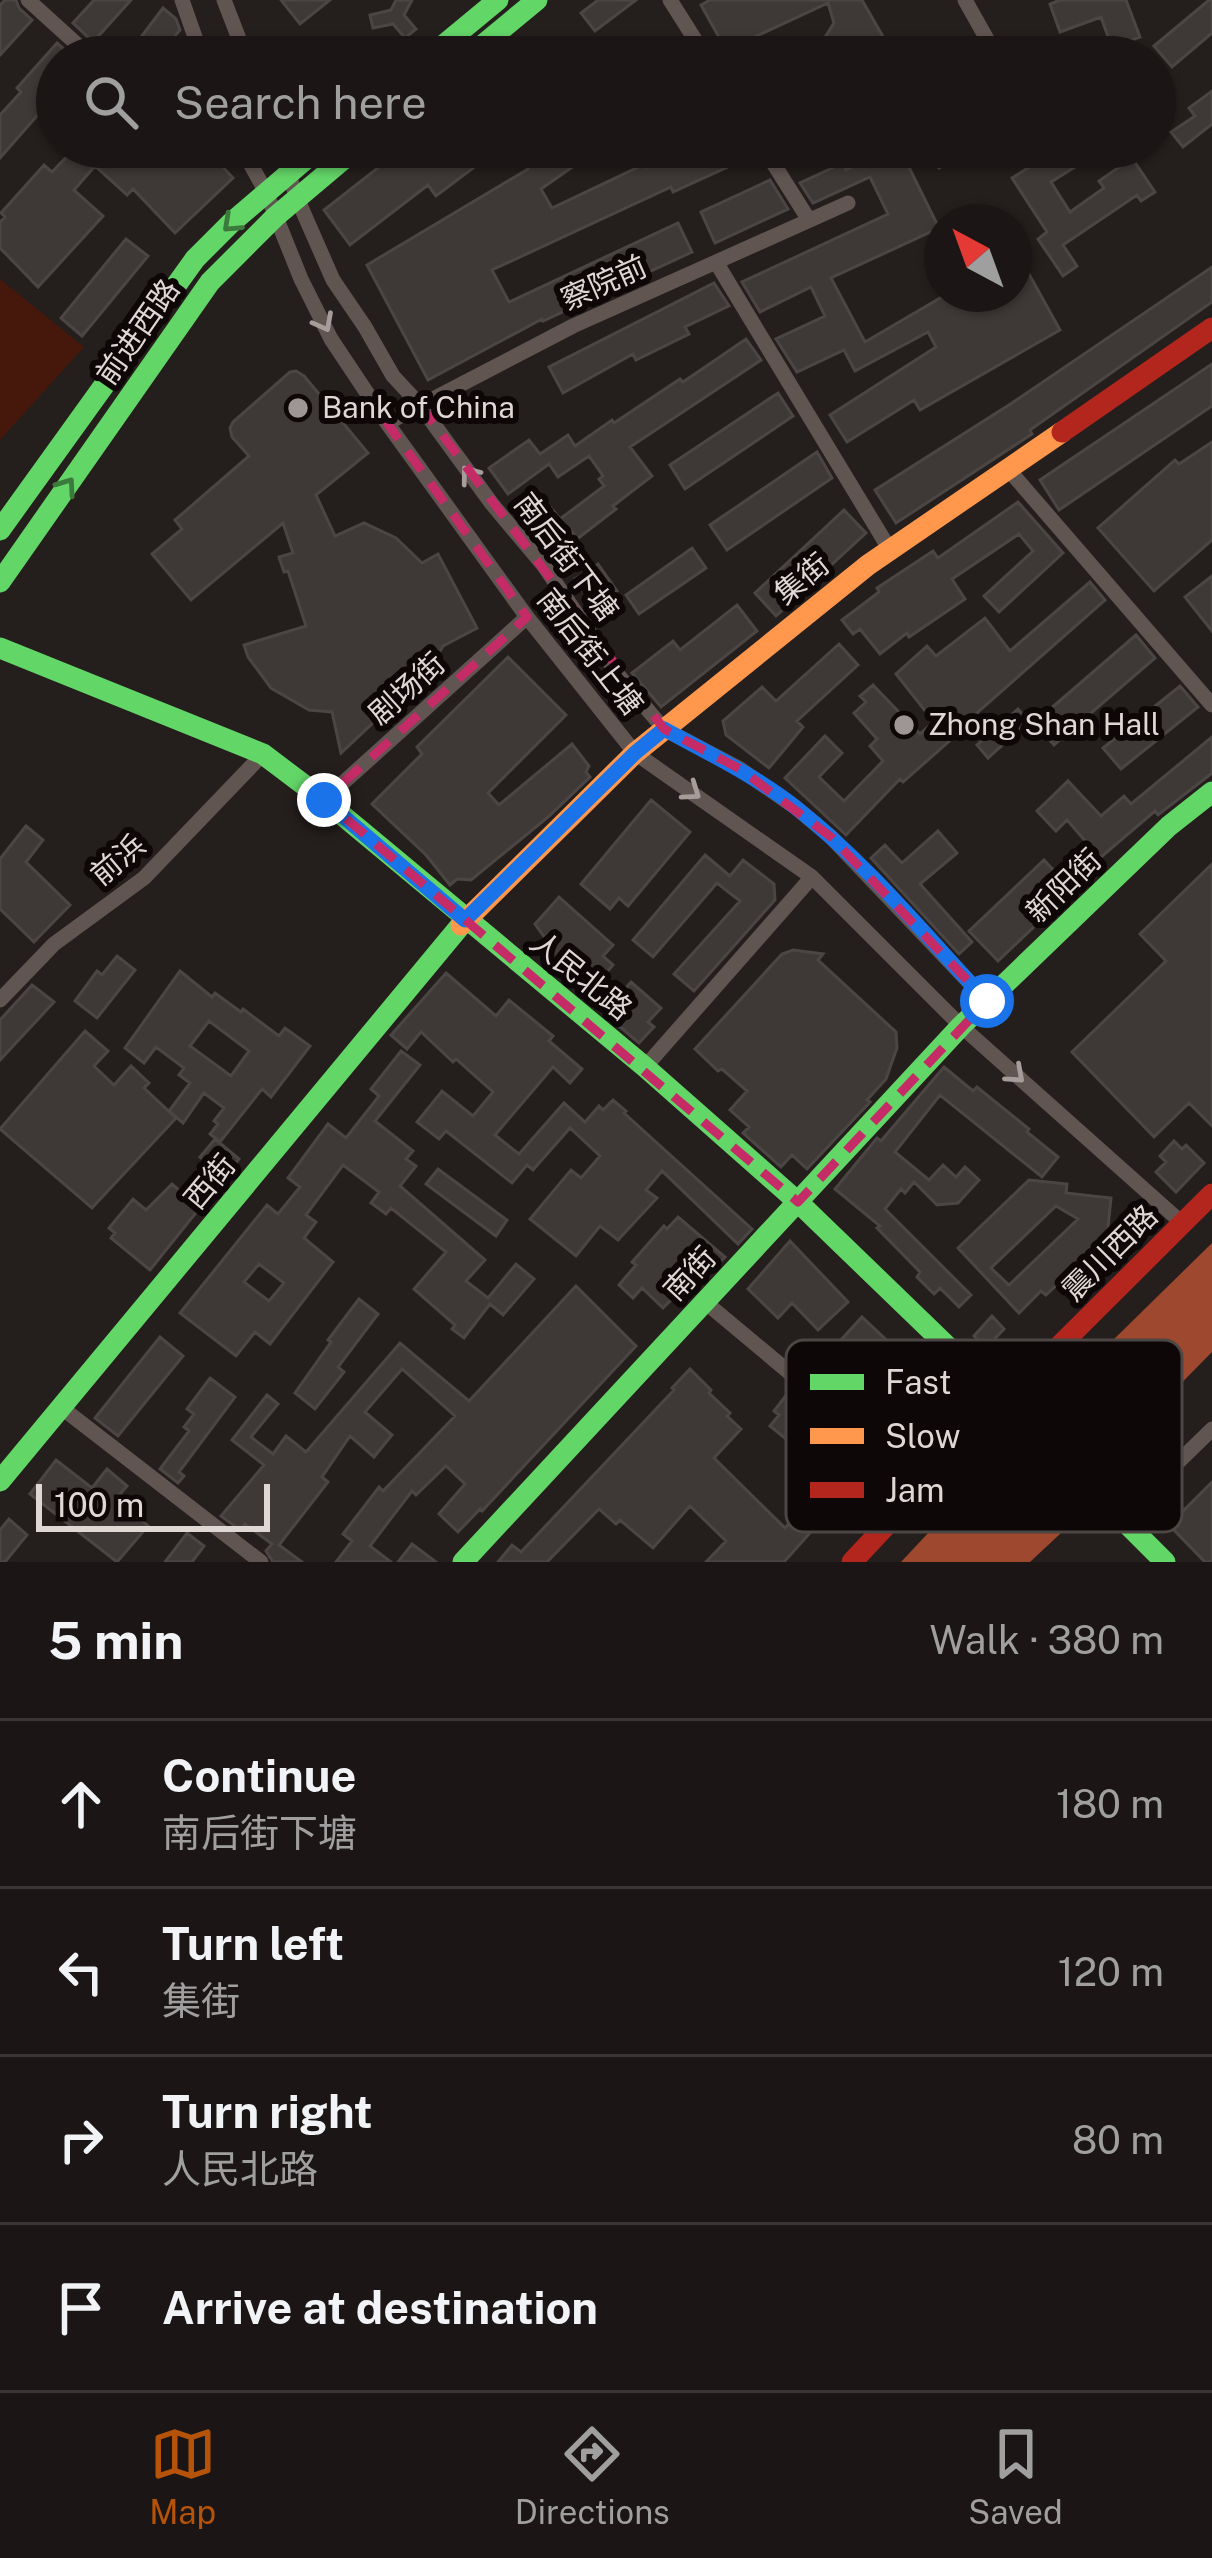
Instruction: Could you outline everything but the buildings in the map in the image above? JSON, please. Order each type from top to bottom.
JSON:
[{"type":"street","points":[[28,0],[68,36]]},
{"type":"street","points":[[182,0],[195,36]]},
{"type":"street","points":[[224,0],[238,36]]},
{"type":"street","points":[[454,36],[498,0]]},
{"type":"street","points":[[493,36],[537,0]]},
{"type":"street","points":[[670,0],[693,36]]},
{"type":"street","points":[[965,0],[985,36]]},
{"type":"street","name":"南后街上塘","points":[[253,168],[331,339],[527,617],[635,753],[812,877],[961,1026],[1182,1223]]},
{"type":"street","name":"南后街下塘","points":[[287,168],[333,280],[393,376],[544,566],[619,676],[664,729],[740,769],[813,822],[987,1001]]},
{"type":"street","name":"前进西路","points":[[0,530],[195,260],[295,168]]},
{"type":"street","name":"前进西路","points":[[0,582],[210,282],[274,217],[333,168]]},
{"type":"street","points":[[776,168],[809,220]]},
{"type":"street","name":"察院前","points":[[387,423],[573,326],[848,203]]},
{"type":"street","points":[[716,262],[890,550]]},
{"type":"street","name":"集街","points":[[465,920],[664,729],[890,550],[1212,328]]},
{"type":"street","points":[[1008,469],[1212,705]]},
{"type":"street","name":"剧场街","points":[[324,800],[527,617]]},
{"type":"street","name":"人民北路","points":[[0,648],[263,754],[645,1067],[798,1202],[941,1340]]},
{"type":"street","name":"前浜","points":[[0,1000],[54,944],[144,878],[263,754]]},
{"type":"street","name":"新阳街","points":[[961,1026],[1169,826],[1212,792]]},
{"type":"street","points":[[645,1067],[812,877]]},
{"type":"street","name":"西街","points":[[0,1481],[465,920]]},
{"type":"street","name":"南街","points":[[464,1562],[961,1026]]},
{"type":"street","name":"震川西路","points":[[1065,1340],[1212,1194]]},
{"type":"street","points":[[705,1302],[786,1370]]},
{"type":"street","points":[[62,1408],[261,1562]]},
{"type":"street","points":[[1182,1459],[1212,1430]]},
{"type":"street","name":"震川西路","points":[[851,1562],[879,1532]]},
{"type":"street","name":"人民北路","points":[[1136,1532],[1165,1562]]},
{"type":"highlighted area","points":[[419,404],[664,729],[740,769],[831,837],[987,1001],[798,1202],[324,800],[527,617],[387,423]]},
{"type":"shaded area","points":[[0,279],[84,347],[0,440]]},
{"type":"shaded area","points":[[1212,1243],[1212,1352],[1182,1382],[1182,1340],[1113,1340]]},
{"type":"shaded area","points":[[929,1532],[1062,1532],[1030,1562],[901,1562]]},
{"type":"traffic: fast","points":[[454,36],[498,0]]},
{"type":"traffic: fast","points":[[493,36],[537,0]]},
{"type":"traffic: fast","points":[[0,530],[195,259],[295,168]]},
{"type":"traffic: fast","points":[[0,582],[210,282],[333,168]]},
{"type":"traffic: fast","points":[[0,648],[263,754],[645,1067],[798,1202],[941,1340]]},
{"type":"traffic: fast","points":[[463,1562],[961,1026],[1169,826],[1212,792]]},
{"type":"traffic: fast","points":[[0,1481],[461,925]]},
{"type":"traffic: fast","points":[[1135,1532],[1165,1562]]},
{"type":"traffic: slow","points":[[461,925],[635,753],[868,565],[1062,432]]},
{"type":"traffic: jam","points":[[1062,432],[1212,328]]},
{"type":"traffic: jam","points":[[1065,1340],[1212,1194]]},
{"type":"traffic: jam","points":[[852,1562],[880,1532]]},
{"type":"place","name":"Bank of China","points":[[298,408]]},
{"type":"place","name":"Zhong Shan Hall","points":[[904,725]]},
{"type":"route","points":[[324,800],[465,920],[664,729],[740,769],[831,837],[987,1001]]}]
